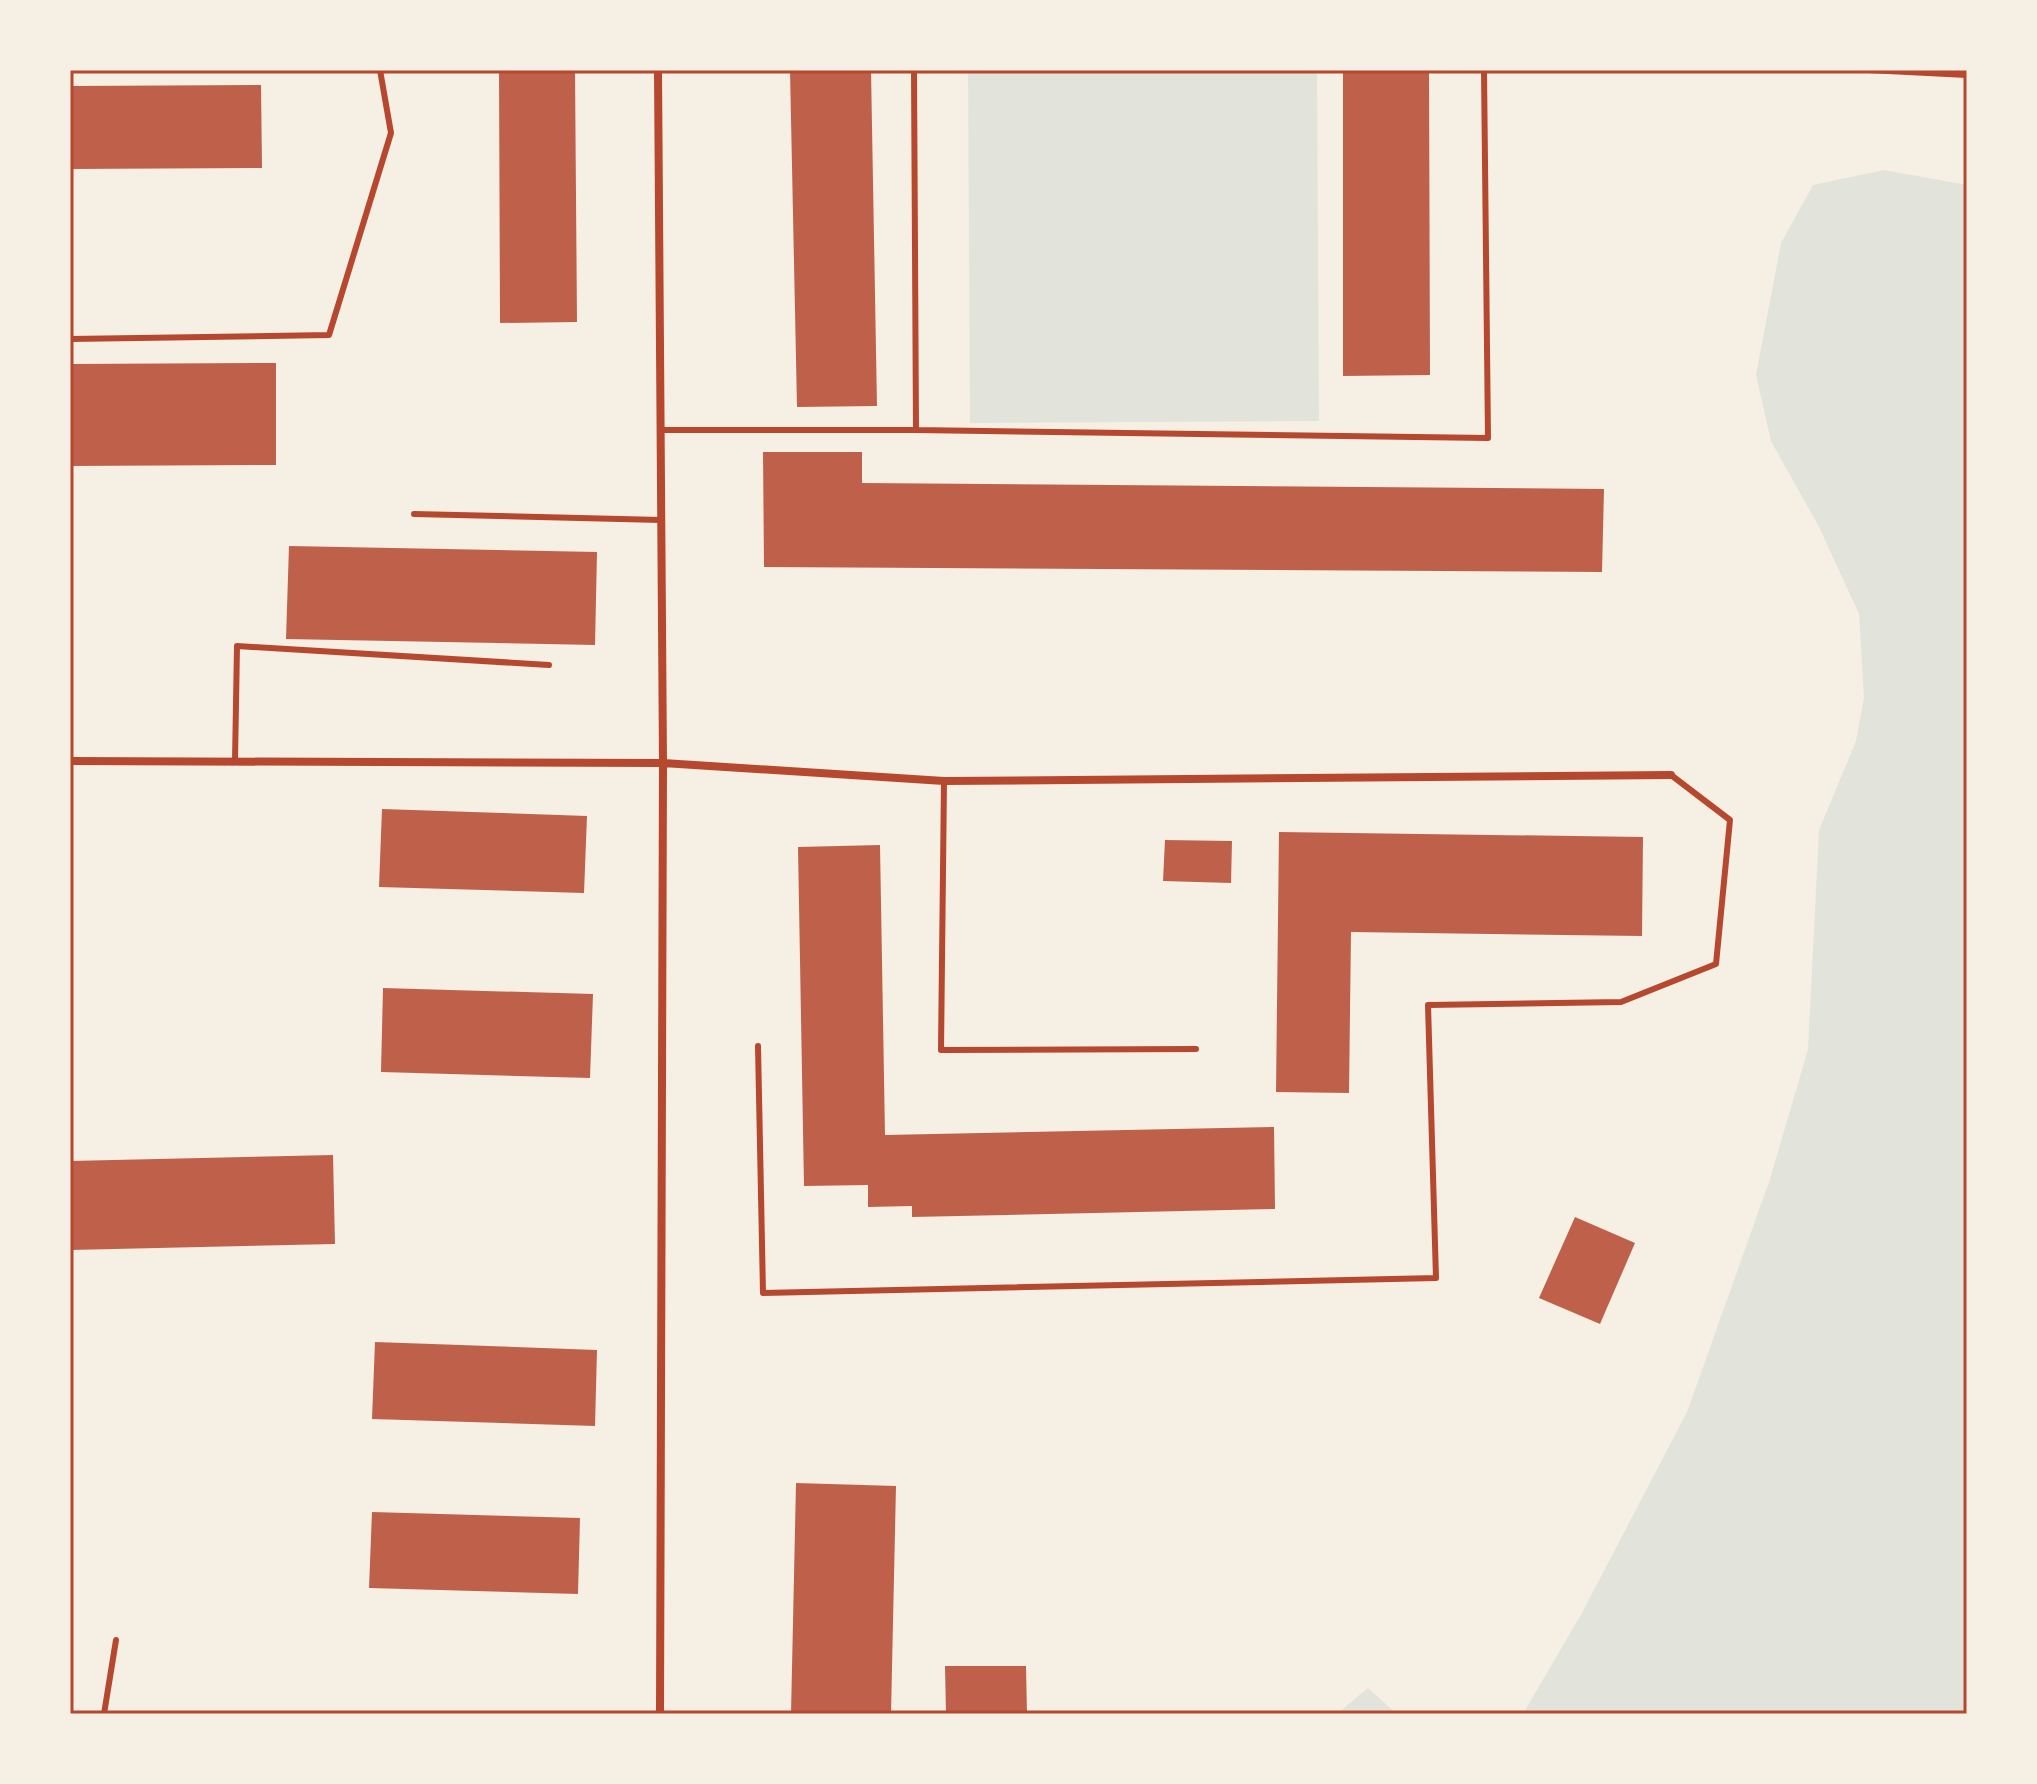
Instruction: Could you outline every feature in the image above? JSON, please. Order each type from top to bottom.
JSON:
[{"type":"street","points":[[658,70],[663,763],[660,1714]]},
{"type":"street","points":[[70,761],[663,763],[944,781],[1671,775]]},
{"type":"lane","points":[[70,339],[329,335],[391,133],[380,70]]},
{"type":"lane","points":[[914,70],[916,430]]},
{"type":"lane","points":[[660,430],[916,430],[1488,438],[1484,70]]},
{"type":"lane","points":[[1868,70],[1967,75]]},
{"type":"lane","points":[[414,514],[661,520]]},
{"type":"lane","points":[[235,761],[237,646],[549,665]]},
{"type":"lane","points":[[758,1046],[763,1293],[1436,1278],[1428,1005],[1621,1002],[1716,964],[1730,820],[1671,775]]},
{"type":"lane","points":[[944,781],[941,1050],[1196,1049]]},
{"type":"lane","points":[[104,1714],[116,1640]]},
{"type":"shaded area","points":[[968,70],[1317,70],[1319,421],[970,423]]},
{"type":"shaded area","points":[[1884,170],[1967,185],[1967,1714],[1523,1714],[1583,1611],[1687,1412],[1770,1179],[1808,1049],[1819,830],[1856,741],[1864,698],[1859,614],[1819,527],[1771,441],[1756,375],[1781,243],[1813,185]]},
{"type":"shaded area","points":[[1368,1688],[1397,1714],[1338,1714],[1339,1712]]},
{"type":"building","points":[[499,70],[575,70],[577,322],[500,323]]},
{"type":"building","points":[[790,70],[871,70],[877,406],[797,407]]},
{"type":"building","points":[[1343,70],[1429,70],[1430,375],[1343,376]]},
{"type":"building","points":[[261,85],[262,168],[70,169],[70,86]]},
{"type":"building","points":[[276,363],[276,465],[70,466],[70,364]]},
{"type":"building","points":[[763,452],[862,452],[862,483],[1604,489],[1602,572],[764,567]]},
{"type":"building","points":[[289,546],[597,552],[595,645],[286,639]]},
{"type":"building","points":[[382,809],[587,816],[584,893],[379,887]]},
{"type":"building","points":[[1279,832],[1643,837],[1642,936],[1351,932],[1349,1093],[1276,1092]]},
{"type":"building","points":[[1165,840],[1232,841],[1231,883],[1163,881]]},
{"type":"building","points":[[880,845],[885,1135],[1274,1127],[1275,1209],[912,1217],[912,1206],[868,1207],[868,1185],[804,1186],[798,847]]},
{"type":"building","points":[[383,988],[593,994],[590,1078],[381,1072]]},
{"type":"building","points":[[333,1155],[335,1244],[70,1250],[70,1161]]},
{"type":"building","points":[[1575,1217],[1635,1243],[1600,1324],[1539,1298]]},
{"type":"building","points":[[375,1342],[597,1350],[595,1426],[372,1419]]},
{"type":"building","points":[[796,1483],[896,1486],[891,1714],[791,1714]]},
{"type":"building","points":[[372,1512],[580,1518],[578,1594],[369,1588]]},
{"type":"building","points":[[945,1666],[1026,1666],[1027,1714],[946,1714]]}]
